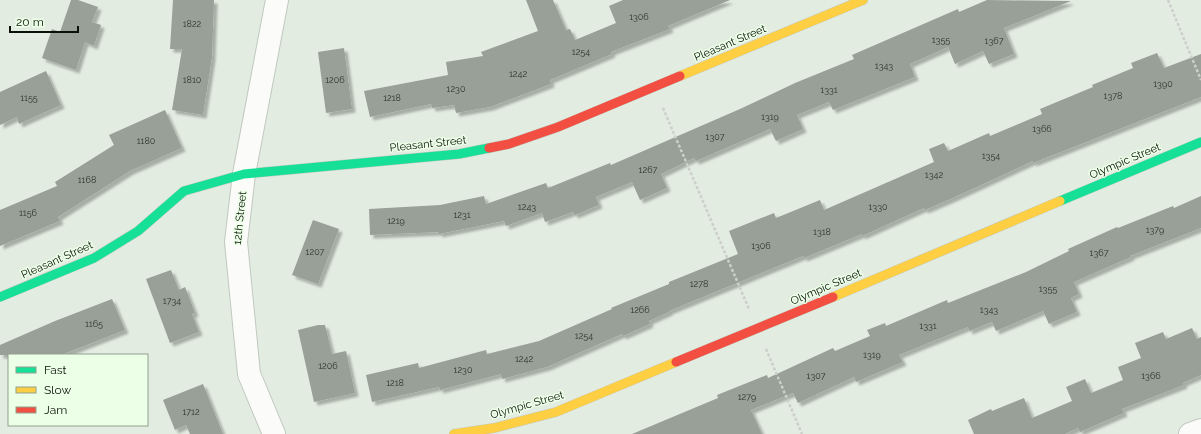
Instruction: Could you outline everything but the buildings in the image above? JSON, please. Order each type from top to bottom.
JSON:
[{"type":"street","name":"12th Street","points":[[274,434],[249,374],[236,242],[244,174],[277,0]]},
{"type":"street","name":"Pleasant Street","points":[[0,297],[94,258],[138,231],[184,192],[244,174],[459,154],[508,144],[558,127],[863,0]]},
{"type":"street","name":"Olympic Street","points":[[454,434],[494,428],[556,412],[1201,142]]},
{"type":"street","points":[[1190,434],[1201,430]]},
{"type":"path","points":[[1168,0],[1201,80]]},
{"type":"path","points":[[654,87],[802,434]]},
{"type":"traffic: fast","points":[[1060,201],[1201,142]]},
{"type":"traffic: fast","points":[[0,297],[94,258],[138,231],[184,191],[244,174],[459,154],[489,148]]},
{"type":"traffic: slow","points":[[680,76],[863,0]]},
{"type":"traffic: slow","points":[[833,297],[1060,201]]},
{"type":"traffic: slow","points":[[454,434],[494,428],[556,412],[676,362]]},
{"type":"traffic: jam","points":[[489,148],[509,144],[558,127],[680,76]]},
{"type":"traffic: jam","points":[[676,362],[833,297]]}]
